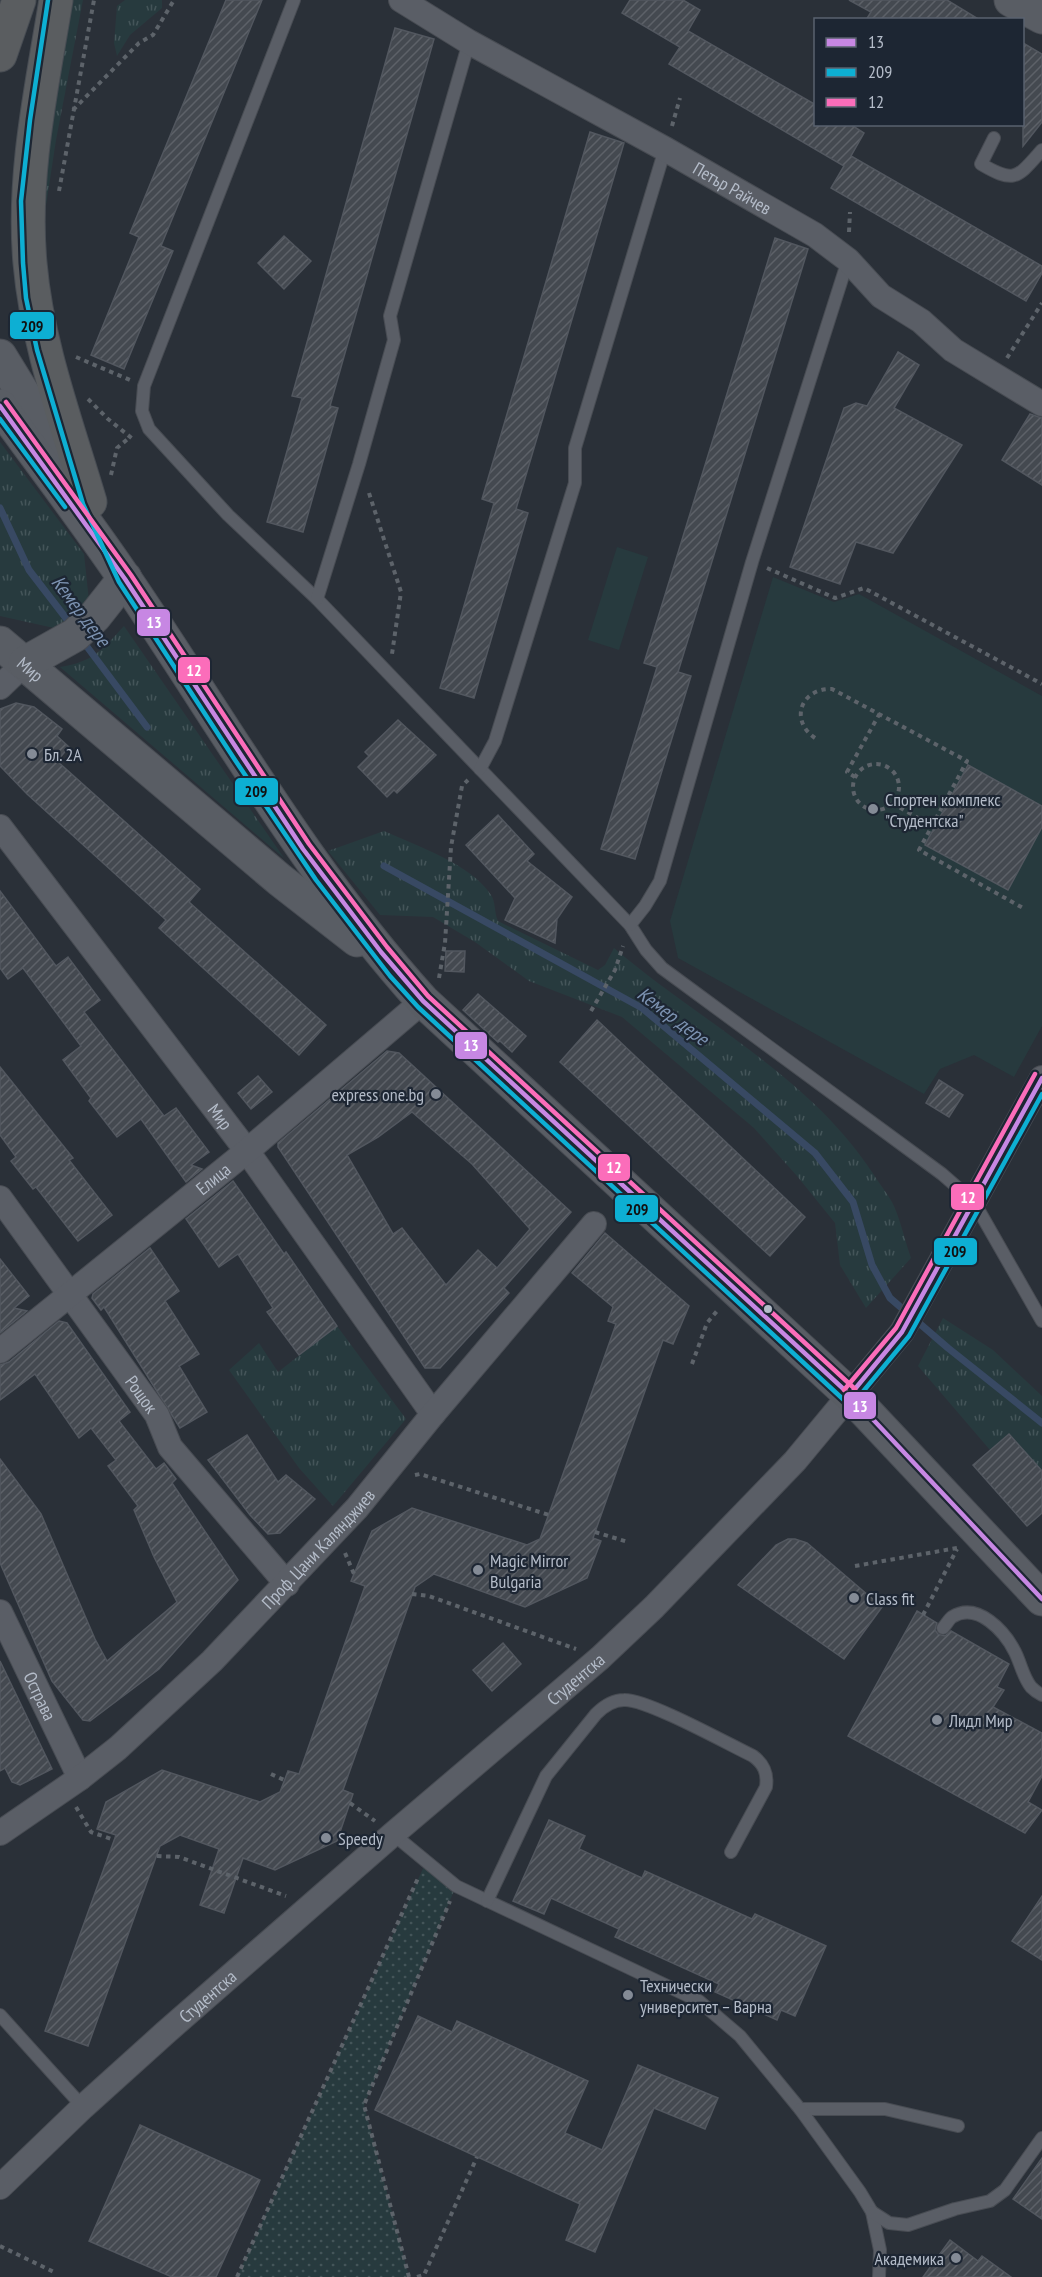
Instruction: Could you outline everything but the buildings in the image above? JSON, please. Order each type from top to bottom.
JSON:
[{"type":"highway","points":[[0,55],[19,0]]},
{"type":"highway","points":[[56,0],[37,121],[28,202],[30,262],[33,296],[44,348],[90,502]]},
{"type":"street","name":"Петър Райчев","points":[[400,0],[469,42],[665,149],[815,235],[848,260],[881,296],[921,321],[953,350],[1042,405]]},
{"type":"street","points":[[1011,0],[1042,17]]},
{"type":"street","name":"Мир","points":[[0,356],[90,502],[125,578]]},
{"type":"street","name":"Мир","points":[[0,406],[125,578],[322,875],[396,971],[423,1000],[850,1395],[1042,1599]]},
{"type":"street","points":[[0,687],[25,663],[75,635],[95,616],[125,578]]},
{"type":"street","name":"Мир","points":[[0,643],[280,880],[396,971]]},
{"type":"street","name":"Мир","points":[[0,826],[247,1151],[433,1414]]},
{"type":"street","name":"Елица","points":[[0,1351],[247,1151],[423,1000]]},
{"type":"street","name":"Студентска","points":[[0,2187],[83,2107],[393,1834],[600,1658],[654,1607],[787,1469],[902,1332],[1042,1078]]},
{"type":"street","name":"Рощок","points":[[0,1198],[156,1416],[170,1447],[287,1584]]},
{"type":"street","name":"Проф. Цани Калянджиев","points":[[0,1833],[72,1784],[118,1748],[212,1661],[337,1531],[594,1224]]},
{"type":"street","name":"Острава","points":[[0,1612],[72,1784]]},
{"type":"lane","points":[[294,0],[144,386],[142,411],[149,429],[228,515],[317,599],[630,925],[646,950],[662,968],[942,1174],[974,1202],[1042,1322]]},
{"type":"lane","points":[[317,599],[394,340],[390,316],[469,42]]},
{"type":"lane","points":[[994,138],[981,164],[1001,176],[1011,177],[1022,173],[1042,150]]},
{"type":"lane","points":[[480,769],[495,741],[575,483],[575,448],[665,149]]},
{"type":"lane","points":[[630,925],[660,881],[752,562],[848,260]]},
{"type":"lane","points":[[944,1628],[952,1617],[969,1612],[985,1617],[998,1628],[1014,1649],[1024,1677],[1032,1688],[1042,1695]]},
{"type":"lane","points":[[487,1901],[546,1776],[596,1714],[604,1707],[624,1700],[644,1703],[753,1756],[763,1765],[767,1779],[766,1787],[731,1852]]},
{"type":"lane","points":[[393,1834],[456,1886],[699,2001],[740,2036],[800,2109],[872,2212],[880,2250],[879,2277]]},
{"type":"lane","points":[[0,2015],[83,2107]]},
{"type":"lane","points":[[800,2109],[885,2109],[958,2126]]},
{"type":"lane","points":[[872,2212],[889,2223],[908,2225],[955,2208],[990,2200],[1005,2190],[1042,2138]]},
{"type":"path","points":[[58,198],[94,0]]},
{"type":"path","points":[[73,111],[139,43],[153,35],[174,0]]},
{"type":"path","points":[[996,376],[1042,303]]},
{"type":"path","points":[[79,359],[144,386]]},
{"type":"path","points":[[359,464],[401,592],[389,674]]},
{"type":"path","points":[[752,562],[835,598],[864,588],[1042,684]]},
{"type":"path","points":[[815,738],[803,726],[801,718],[804,702],[816,691],[832,689],[968,761],[919,850],[1023,908]]},
{"type":"path","points":[[855,777],[847,772],[880,713]]},
{"type":"path","points":[[874,764],[889,768],[898,781],[897,797],[892,803],[880,810],[865,808],[859,804],[853,791],[855,777],[866,766],[874,764]]},
{"type":"path","points":[[445,943],[451,847],[462,786],[480,769]]},
{"type":"path","points":[[892,803],[932,826]]},
{"type":"path","points":[[591,1011],[615,970]]},
{"type":"path","points":[[692,1364],[707,1323],[736,1290]]},
{"type":"path","points":[[378,1483],[420,1474],[470,1488],[549,1515]]},
{"type":"path","points":[[596,1532],[628,1542]]},
{"type":"path","points":[[343,1548],[354,1574]]},
{"type":"path","points":[[855,1566],[958,1548]]},
{"type":"path","points":[[923,1615],[945,1575]]},
{"type":"path","points":[[412,1594],[443,1601],[600,1658]]},
{"type":"path","points":[[271,1774],[284,1780]]},
{"type":"path","points":[[72,1784],[91,1832],[114,1840]]},
{"type":"path","points":[[157,1856],[179,1857],[312,1906]]},
{"type":"path","points":[[237,2277],[426,1862]]},
{"type":"path","points":[[409,2277],[364,2104],[456,1886]]},
{"type":"path","points":[[417,2277],[424,2275],[477,2157]]},
{"type":"path","points":[[0,2246],[56,2273]]},
{"type":"green space","points":[[66,0],[83,0],[56,140],[45,212],[39,214]]},
{"type":"green space","points":[[125,0],[162,0],[162,8],[130,35],[117,56],[114,43],[117,6]]},
{"type":"green space","points":[[0,442],[84,554],[89,601],[72,618],[54,628],[0,616]]},
{"type":"green space","points":[[617,547],[648,557],[619,650],[588,640]]},
{"type":"green space","name":"Спортен комплекс \"Студентска\"","points":[[773,577],[834,602],[859,594],[1042,696],[1042,1026],[1014,1077],[974,1055],[940,1069],[924,1094],[678,958],[670,921]]},
{"type":"green space","points":[[124,626],[284,858],[60,667],[81,662],[96,654]]},
{"type":"green space","points":[[384,831],[442,857],[470,874],[491,895],[498,921],[598,970],[605,965],[614,948],[787,1079],[819,1108],[848,1140],[890,1198],[899,1218],[911,1258],[866,1308],[840,1265],[835,1223],[797,1176],[754,1128],[622,1017],[529,981],[475,942],[433,917],[380,915],[328,851]]},
{"type":"green space","points":[[943,1318],[993,1350],[1042,1396],[1042,1471],[1009,1434],[990,1450],[918,1366]]},
{"type":"green space","points":[[337,1326],[406,1419],[333,1506],[299,1468],[229,1370],[259,1343],[278,1372]]},
{"type":"green space","points":[[426,1862],[456,1886],[364,2105],[409,2277],[237,2277]]},
{"type":"waterway","name":"Кемер дере","points":[[0,508],[29,570],[72,626]]},
{"type":"waterway","name":"Кемер дере","points":[[82,640],[147,727]]},
{"type":"waterway","name":"Кемер дере","points":[[384,866],[642,1008],[815,1153],[853,1202],[872,1265],[890,1298],[1042,1423]]},
{"type":"transit line","name":"209","points":[[48,0],[30,120],[21,201],[26,298],[37,350],[83,504],[119,582],[316,880],[390,976],[418,1007],[845,1401]]},
{"type":"transit line","name":"12","points":[[6,402],[131,575],[309,844],[387,947],[428,996],[855,1389]]},
{"type":"transit line","name":"13","points":[[0,406],[125,579],[303,849],[381,952],[423,1001],[850,1395],[1042,1599]]},
{"type":"transit line","name":"209","points":[[0,419],[65,507]]},
{"type":"transit line","name":"12","points":[[844,1390],[896,1328],[1035,1074]]},
{"type":"transit line","name":"13","points":[[850,1395],[902,1332],[1042,1078]]},
{"type":"transit line","name":"209","points":[[856,1400],[909,1336],[1042,1094]]},
{"type":"place","name":"Бл. 2А","points":[[32,754]]},
{"type":"place","name":"Спортен комплекс \"Студентска\"","points":[[873,809]]},
{"type":"place","name":"express one.bg","points":[[436,1094]]},
{"type":"place","name":"Magic Mirror Bulgaria","points":[[478,1570]]},
{"type":"place","name":"Class fit","points":[[854,1598]]},
{"type":"place","name":"Лидл Мир","points":[[937,1720]]},
{"type":"place","name":"Speedy","points":[[326,1838]]},
{"type":"place","name":"Технически университет – Варна","points":[[628,1995]]},
{"type":"place","name":"Академика","points":[[956,2258]]}]
